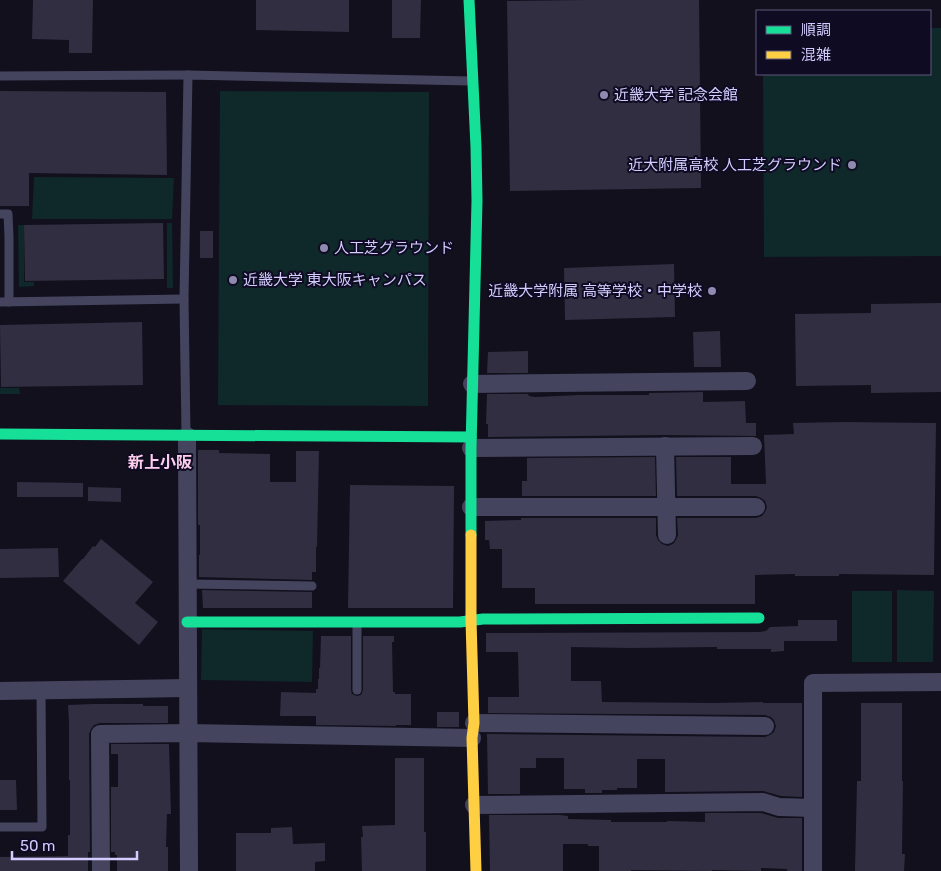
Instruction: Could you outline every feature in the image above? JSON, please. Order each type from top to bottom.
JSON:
[{"type":"street","points":[[469,0],[477,201],[471,442],[471,620],[476,871]]},
{"type":"street","points":[[472,384],[748,381]]},
{"type":"street","points":[[0,434],[752,446]]},
{"type":"street","points":[[186,436],[189,871]]},
{"type":"street","points":[[665,446],[667,535]]},
{"type":"street","points":[[471,507],[756,507]]},
{"type":"street","points":[[187,622],[460,622],[484,619],[759,618]]},
{"type":"street","points":[[812,871],[813,683],[941,682]]},
{"type":"street","points":[[0,692],[188,688]]},
{"type":"street","points":[[101,871],[100,734],[764,726]]},
{"type":"street","points":[[474,805],[763,802],[779,807],[813,808]]},
{"type":"lane","points":[[186,436],[184,299],[188,75]]},
{"type":"lane","points":[[0,76],[188,75],[472,81]]},
{"type":"lane","points":[[0,214],[8,214],[10,237],[5,302],[184,299]]},
{"type":"lane","points":[[187,584],[312,586]]},
{"type":"lane","points":[[356,622],[356,690]]},
{"type":"lane","points":[[0,827],[42,826],[41,691]]},
{"type":"green space","name":"近大附属高校 人工芝グラウンド","points":[[931,28],[941,28],[941,256],[764,257],[763,75],[931,75]]},
{"type":"green space","name":"人工芝グラウンド","points":[[220,91],[429,92],[428,406],[218,405]]},
{"type":"green space","points":[[34,177],[174,178],[172,219],[32,219]]},
{"type":"green space","points":[[167,223],[172,223],[173,288],[167,288]]},
{"type":"green space","points":[[18,225],[24,225],[24,282],[34,282],[34,286],[19,287]]},
{"type":"green space","points":[[0,388],[19,388],[20,394],[0,394]]},
{"type":"green space","points":[[897,590],[934,591],[933,662],[897,662]]},
{"type":"green space","points":[[852,591],[892,591],[892,662],[852,662]]},
{"type":"green space","points":[[202,629],[313,631],[312,682],[201,680]]},
{"type":"building","points":[[33,0],[93,0],[92,53],[69,53],[69,40],[32,39]]},
{"type":"building","points":[[256,0],[349,0],[349,32],[256,30]]},
{"type":"building","points":[[392,0],[421,0],[420,38],[392,38]]},
{"type":"building","name":"近畿大学 記念会館","points":[[699,0],[701,188],[510,191],[507,1]]},
{"type":"building","points":[[0,91],[166,92],[167,175],[29,173],[29,206],[0,206]]},
{"type":"building","points":[[163,223],[164,279],[25,281],[24,225]]},
{"type":"building","points":[[200,231],[213,231],[213,258],[200,258]]},
{"type":"building","points":[[674,264],[675,317],[565,320],[564,268]]},
{"type":"building","points":[[941,303],[941,392],[871,393],[871,385],[796,386],[795,314],[871,313],[871,304]]},
{"type":"building","points":[[142,322],[143,385],[1,387],[0,325]]},
{"type":"building","points":[[720,331],[721,367],[694,367],[693,332]]},
{"type":"building","points":[[528,351],[528,373],[487,373],[488,352]]},
{"type":"building","points":[[703,392],[703,402],[745,401],[746,423],[756,423],[756,436],[488,437],[488,424],[486,424],[487,394],[528,394],[535,397]]},
{"type":"building","points":[[793,423],[936,423],[934,575],[755,575],[755,604],[535,604],[535,588],[502,588],[502,549],[490,549],[489,540],[485,540],[485,521],[521,520],[521,518],[656,518],[656,535],[658,540],[668,546],[673,544],[678,535],[677,518],[756,518],[762,516],[767,507],[765,501],[756,496],[677,496],[676,457],[731,457],[731,484],[766,484],[764,435],[794,434]]},
{"type":"building","points":[[198,450],[219,450],[219,453],[270,454],[270,482],[296,482],[296,451],[319,451],[316,572],[312,572],[312,580],[199,577]]},
{"type":"building","points":[[655,457],[656,496],[522,496],[522,481],[527,481],[527,458]]},
{"type":"building","points":[[17,482],[83,483],[83,497],[17,497]]},
{"type":"building","points":[[350,485],[454,486],[453,608],[348,608]]},
{"type":"building","points":[[88,487],[121,488],[121,502],[88,501]]},
{"type":"building","points":[[101,539],[153,582],[135,603],[158,622],[139,645],[63,581]]},
{"type":"building","points":[[58,548],[59,577],[0,578],[0,549]]},
{"type":"building","points":[[202,590],[312,592],[312,608],[203,608]]},
{"type":"building","points":[[798,620],[837,620],[837,641],[784,641],[784,651],[771,652],[771,649],[717,649],[717,647],[571,647],[571,681],[601,681],[602,702],[802,703],[802,797],[781,796],[763,791],[665,792],[665,759],[637,759],[637,788],[617,788],[617,790],[602,790],[602,793],[585,793],[585,789],[564,789],[564,758],[536,758],[536,768],[520,768],[520,794],[488,794],[487,734],[765,737],[774,732],[776,726],[771,717],[765,715],[488,713],[488,697],[519,697],[518,652],[486,652],[486,633],[759,632],[766,631],[770,627],[798,626]]},
{"type":"building","points":[[321,636],[351,636],[351,690],[352,694],[357,696],[361,695],[363,690],[363,636],[394,636],[394,642],[392,642],[393,692],[395,694],[411,694],[411,725],[316,725],[316,716],[280,716],[281,692],[316,693],[320,668]]},
{"type":"building","points":[[861,703],[902,703],[902,854],[905,854],[904,871],[855,871],[857,781],[861,781]]},
{"type":"building","points":[[68,705],[168,706],[168,723],[100,723],[94,725],[91,729],[89,734],[90,852],[88,852],[88,871],[0,871],[0,857],[68,856],[70,780]]},
{"type":"building","points":[[437,712],[459,712],[459,727],[437,727]]},
{"type":"building","points":[[111,744],[169,744],[171,814],[167,814],[166,847],[168,847],[168,871],[117,871],[117,855],[115,855],[115,852],[111,852],[111,787],[118,787],[118,754],[111,754]]},
{"type":"building","points":[[395,758],[424,758],[426,871],[362,871],[362,826],[395,825]]},
{"type":"building","points":[[0,780],[16,780],[17,810],[0,810]]},
{"type":"building","points":[[705,813],[761,813],[778,818],[802,818],[802,871],[761,868],[761,871],[599,871],[599,846],[563,844],[563,871],[490,871],[489,815],[560,815],[568,816],[568,819],[611,820],[611,822],[705,822]]},
{"type":"building","points":[[292,827],[293,844],[325,843],[325,861],[315,862],[315,871],[236,871],[236,833],[271,833],[271,828]]},
{"type":"traffic: fast","points":[[469,0],[477,201],[471,448],[471,535]]},
{"type":"traffic: fast","points":[[0,434],[471,437]]},
{"type":"traffic: fast","points":[[187,622],[460,622],[483,619],[759,618]]},
{"type":"traffic: slow","points":[[471,535],[474,723],[472,738],[476,871]]},
{"type":"place","name":"近畿大学 記念会館","points":[[604,95]]},
{"type":"place","name":"近大附属高校 人工芝グラウンド","points":[[852,165]]},
{"type":"place","name":"人工芝グラウンド","points":[[324,248]]},
{"type":"place","name":"近畿大学 東大阪キャンパス","points":[[233,280]]},
{"type":"place","name":"近畿大学附属 高等学校・中学校","points":[[712,291]]},
{"type":"district","name":"新上小阪","points":[[160,462]]}]
